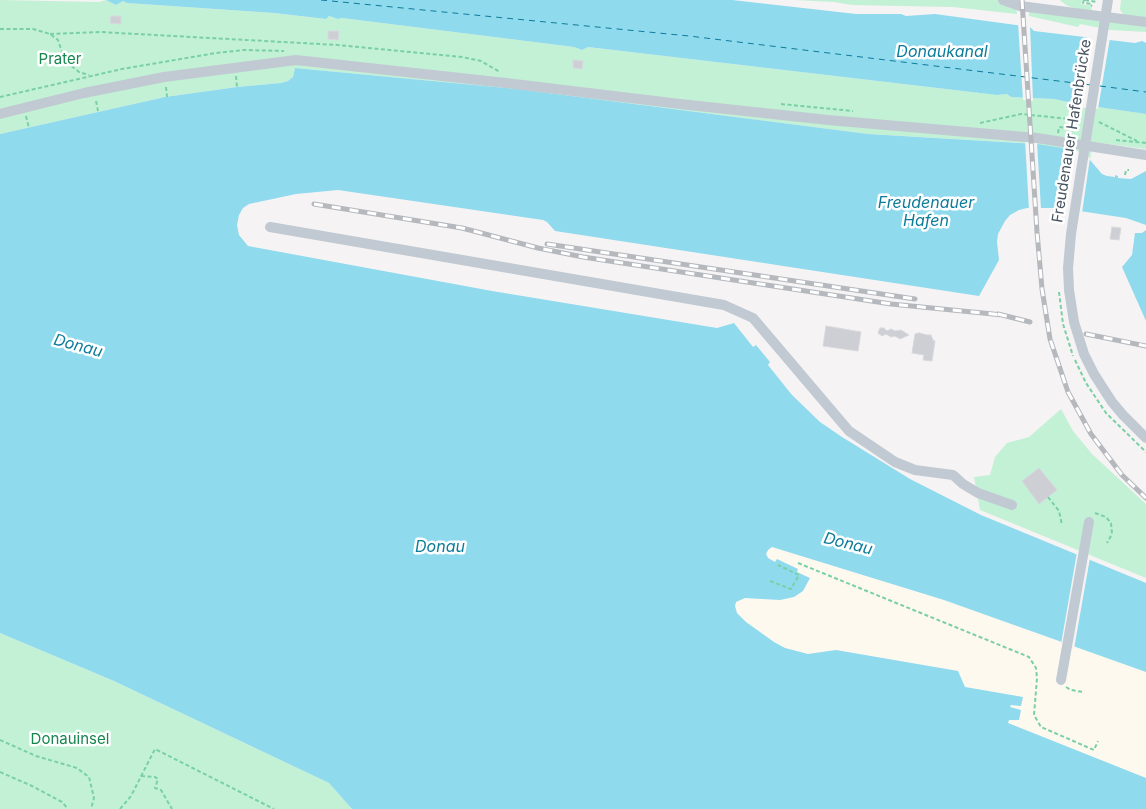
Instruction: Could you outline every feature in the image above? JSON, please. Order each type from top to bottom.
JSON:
[{"type":"street","points":[[1007,1],[1146,22]]},
{"type":"street","name":"Freudenauer Hafenbrücke","points":[[1103,1],[1071,234],[1068,268],[1069,290],[1074,322],[1084,354],[1094,374],[1112,402],[1146,438]]},
{"type":"street","points":[[0,114],[84,93],[164,77],[296,60],[690,106],[1037,138],[1146,155]]},
{"type":"street","points":[[270,227],[724,305],[753,318],[849,431],[895,462],[915,470],[953,475],[978,493],[1012,505]]},
{"type":"street","points":[[1061,680],[1089,517]]},
{"type":"path","points":[[1084,0],[1083,3],[1103,1]]},
{"type":"path","points":[[0,28],[33,29],[50,34],[100,32],[338,45],[462,57],[481,61],[500,72]]},
{"type":"path","points":[[50,34],[58,40],[66,61],[79,72],[91,76]]},
{"type":"path","points":[[236,79],[237,87]]},
{"type":"path","points":[[166,89],[167,97]]},
{"type":"path","points":[[96,103],[98,111]]},
{"type":"path","points":[[975,124],[1021,114],[1084,121]]},
{"type":"path","points":[[27,120],[29,128]]},
{"type":"path","points":[[1093,122],[1102,122],[1139,142]]},
{"type":"path","points":[[1058,133],[1059,127],[1078,129]]},
{"type":"path","points":[[1125,175],[1126,170],[1129,170]]},
{"type":"path","points":[[1048,497],[1059,511],[1062,525]]},
{"type":"path","points":[[1089,517],[1101,514],[1111,524],[1112,534],[1107,543]]},
{"type":"path","points":[[798,563],[1029,658],[1036,668],[1038,678],[1034,715],[1041,727],[1094,750],[1098,741]]},
{"type":"path","points":[[770,581],[792,589],[799,576],[778,565]]},
{"type":"path","points":[[1071,690],[1083,692]]},
{"type":"path","points":[[0,740],[36,756],[77,768],[89,777],[94,798],[91,809]]},
{"type":"path","points":[[120,809],[131,796],[155,749],[274,809]]},
{"type":"path","points":[[0,772],[55,798],[68,809]]},
{"type":"path","points":[[141,776],[158,779],[155,788],[161,790],[172,809]]},
{"type":"shaded area","points":[[772,547],[944,600],[1146,672],[1146,778],[1008,723],[1010,705],[1021,706],[1022,697],[965,687],[958,671],[836,650],[808,654],[785,648],[774,642],[746,622],[737,613],[735,606],[736,602],[745,598],[780,600],[797,569],[776,559],[775,562],[768,558],[766,554]]},
{"type":"green space","name":"Prater","points":[[0,0],[99,2],[106,0],[116,5],[123,1],[127,3],[274,13],[325,19],[329,16],[338,19],[574,47],[582,50],[588,47],[997,95],[1007,94],[1011,97],[1054,99],[1146,114],[1146,149],[1093,142],[1090,160],[1025,143],[868,134],[517,89],[295,68],[293,77],[281,83],[165,97],[0,134]]},
{"type":"green space","points":[[795,0],[1000,0],[1016,7],[1017,14],[953,7],[852,5]]},
{"type":"green space","points":[[1060,0],[1082,0],[1081,4],[1092,6],[1091,12],[1066,5]]},
{"type":"green space","points":[[1121,0],[1146,0],[1146,20],[1125,16],[1120,10]]},
{"type":"green space","points":[[1029,9],[1146,25],[1146,32],[1111,30],[1080,24],[1078,27],[1029,16]]},
{"type":"green space","points":[[1061,409],[1073,431],[1092,454],[1146,504],[1146,578],[980,510],[974,477],[990,475],[995,457],[1007,443],[1029,437]]},
{"type":"green space","name":"Donauinsel","points":[[0,633],[114,681],[329,783],[352,809],[0,809]]},
{"type":"water","name":"Donaukanal","points":[[106,0],[732,0],[856,14],[901,14],[906,16],[935,14],[1030,27],[1034,31],[1135,43],[1142,41],[1146,43],[1146,114],[1054,99],[1011,97],[1007,94],[997,95],[588,47],[582,50],[574,47],[338,19],[329,16],[326,19],[274,13],[127,3],[123,1],[116,5]]},
{"type":"water","name":"Donau","points":[[295,68],[517,89],[868,134],[1037,144],[1069,149],[1090,160],[1102,174],[1107,176],[1115,177],[1115,175],[1118,178],[1131,179],[1146,171],[1146,225],[1126,218],[1060,208],[1027,208],[1010,215],[998,234],[999,260],[979,296],[555,231],[543,220],[338,190],[296,194],[249,204],[243,208],[239,215],[237,225],[239,235],[248,246],[492,291],[717,328],[734,323],[753,347],[756,345],[770,362],[768,365],[792,395],[820,422],[842,437],[910,479],[981,515],[1146,583],[1146,672],[944,600],[772,547],[766,554],[768,558],[775,562],[777,559],[798,569],[797,572],[810,578],[803,591],[794,597],[780,600],[745,598],[736,602],[735,606],[737,613],[746,622],[785,648],[808,654],[836,650],[958,671],[965,687],[1023,697],[1021,706],[1011,705],[1010,707],[1021,710],[1019,720],[1009,720],[1008,723],[1146,778],[1146,809],[352,809],[329,783],[114,681],[0,633],[0,134],[165,97],[281,83],[293,77]]},
{"type":"water","points":[[1146,230],[1146,321],[1122,267],[1132,255],[1135,233],[1142,233]]},
{"type":"pier","points":[[1018,23],[1030,25],[1033,101],[1023,100]]},
{"type":"pier","points":[[1088,35],[1110,38],[1098,109],[1076,107]]},
{"type":"pier","points":[[1025,140],[1037,142],[1041,209],[1029,210]]},
{"type":"pier","points":[[1070,147],[1090,158],[1082,213],[1060,210]]},
{"type":"pier","points":[[1077,552],[1090,558],[1074,649],[1061,644]]},
{"type":"building","points":[[111,16],[121,16],[121,24],[110,23]]},
{"type":"building","points":[[328,31],[339,31],[338,40],[328,39]]},
{"type":"building","points":[[573,60],[583,61],[582,69],[573,68]]},
{"type":"building","points":[[1112,227],[1121,228],[1119,240],[1110,239]]},
{"type":"building","points":[[826,326],[861,332],[858,351],[823,346]]},
{"type":"building","points":[[880,328],[884,328],[887,331],[891,329],[895,331],[901,330],[909,335],[900,339],[886,334],[882,336],[878,333]]},
{"type":"building","points":[[915,334],[931,335],[935,341],[932,361],[923,360],[924,355],[912,353]]},
{"type":"building","points":[[1039,468],[1057,490],[1039,504],[1022,481]]},
{"type":"ferry route","points":[[321,0],[689,36],[1091,85]]},
{"type":"ferry route","points":[[1100,86],[1146,92]]},
{"type":"railway","points":[[1022,0],[1037,232],[1042,289],[1050,339],[1068,392],[1091,434],[1122,475],[1146,498]]},
{"type":"railway","points":[[314,204],[462,228],[538,248],[583,257],[891,304],[1003,315]]},
{"type":"railway","points":[[547,244],[915,299]]},
{"type":"railway","points":[[998,314],[1030,322]]},
{"type":"railway","points":[[1086,334],[1146,346]]},
{"type":"water label","name":"Freudenauer Hafen","points":[[926,212]]}]
